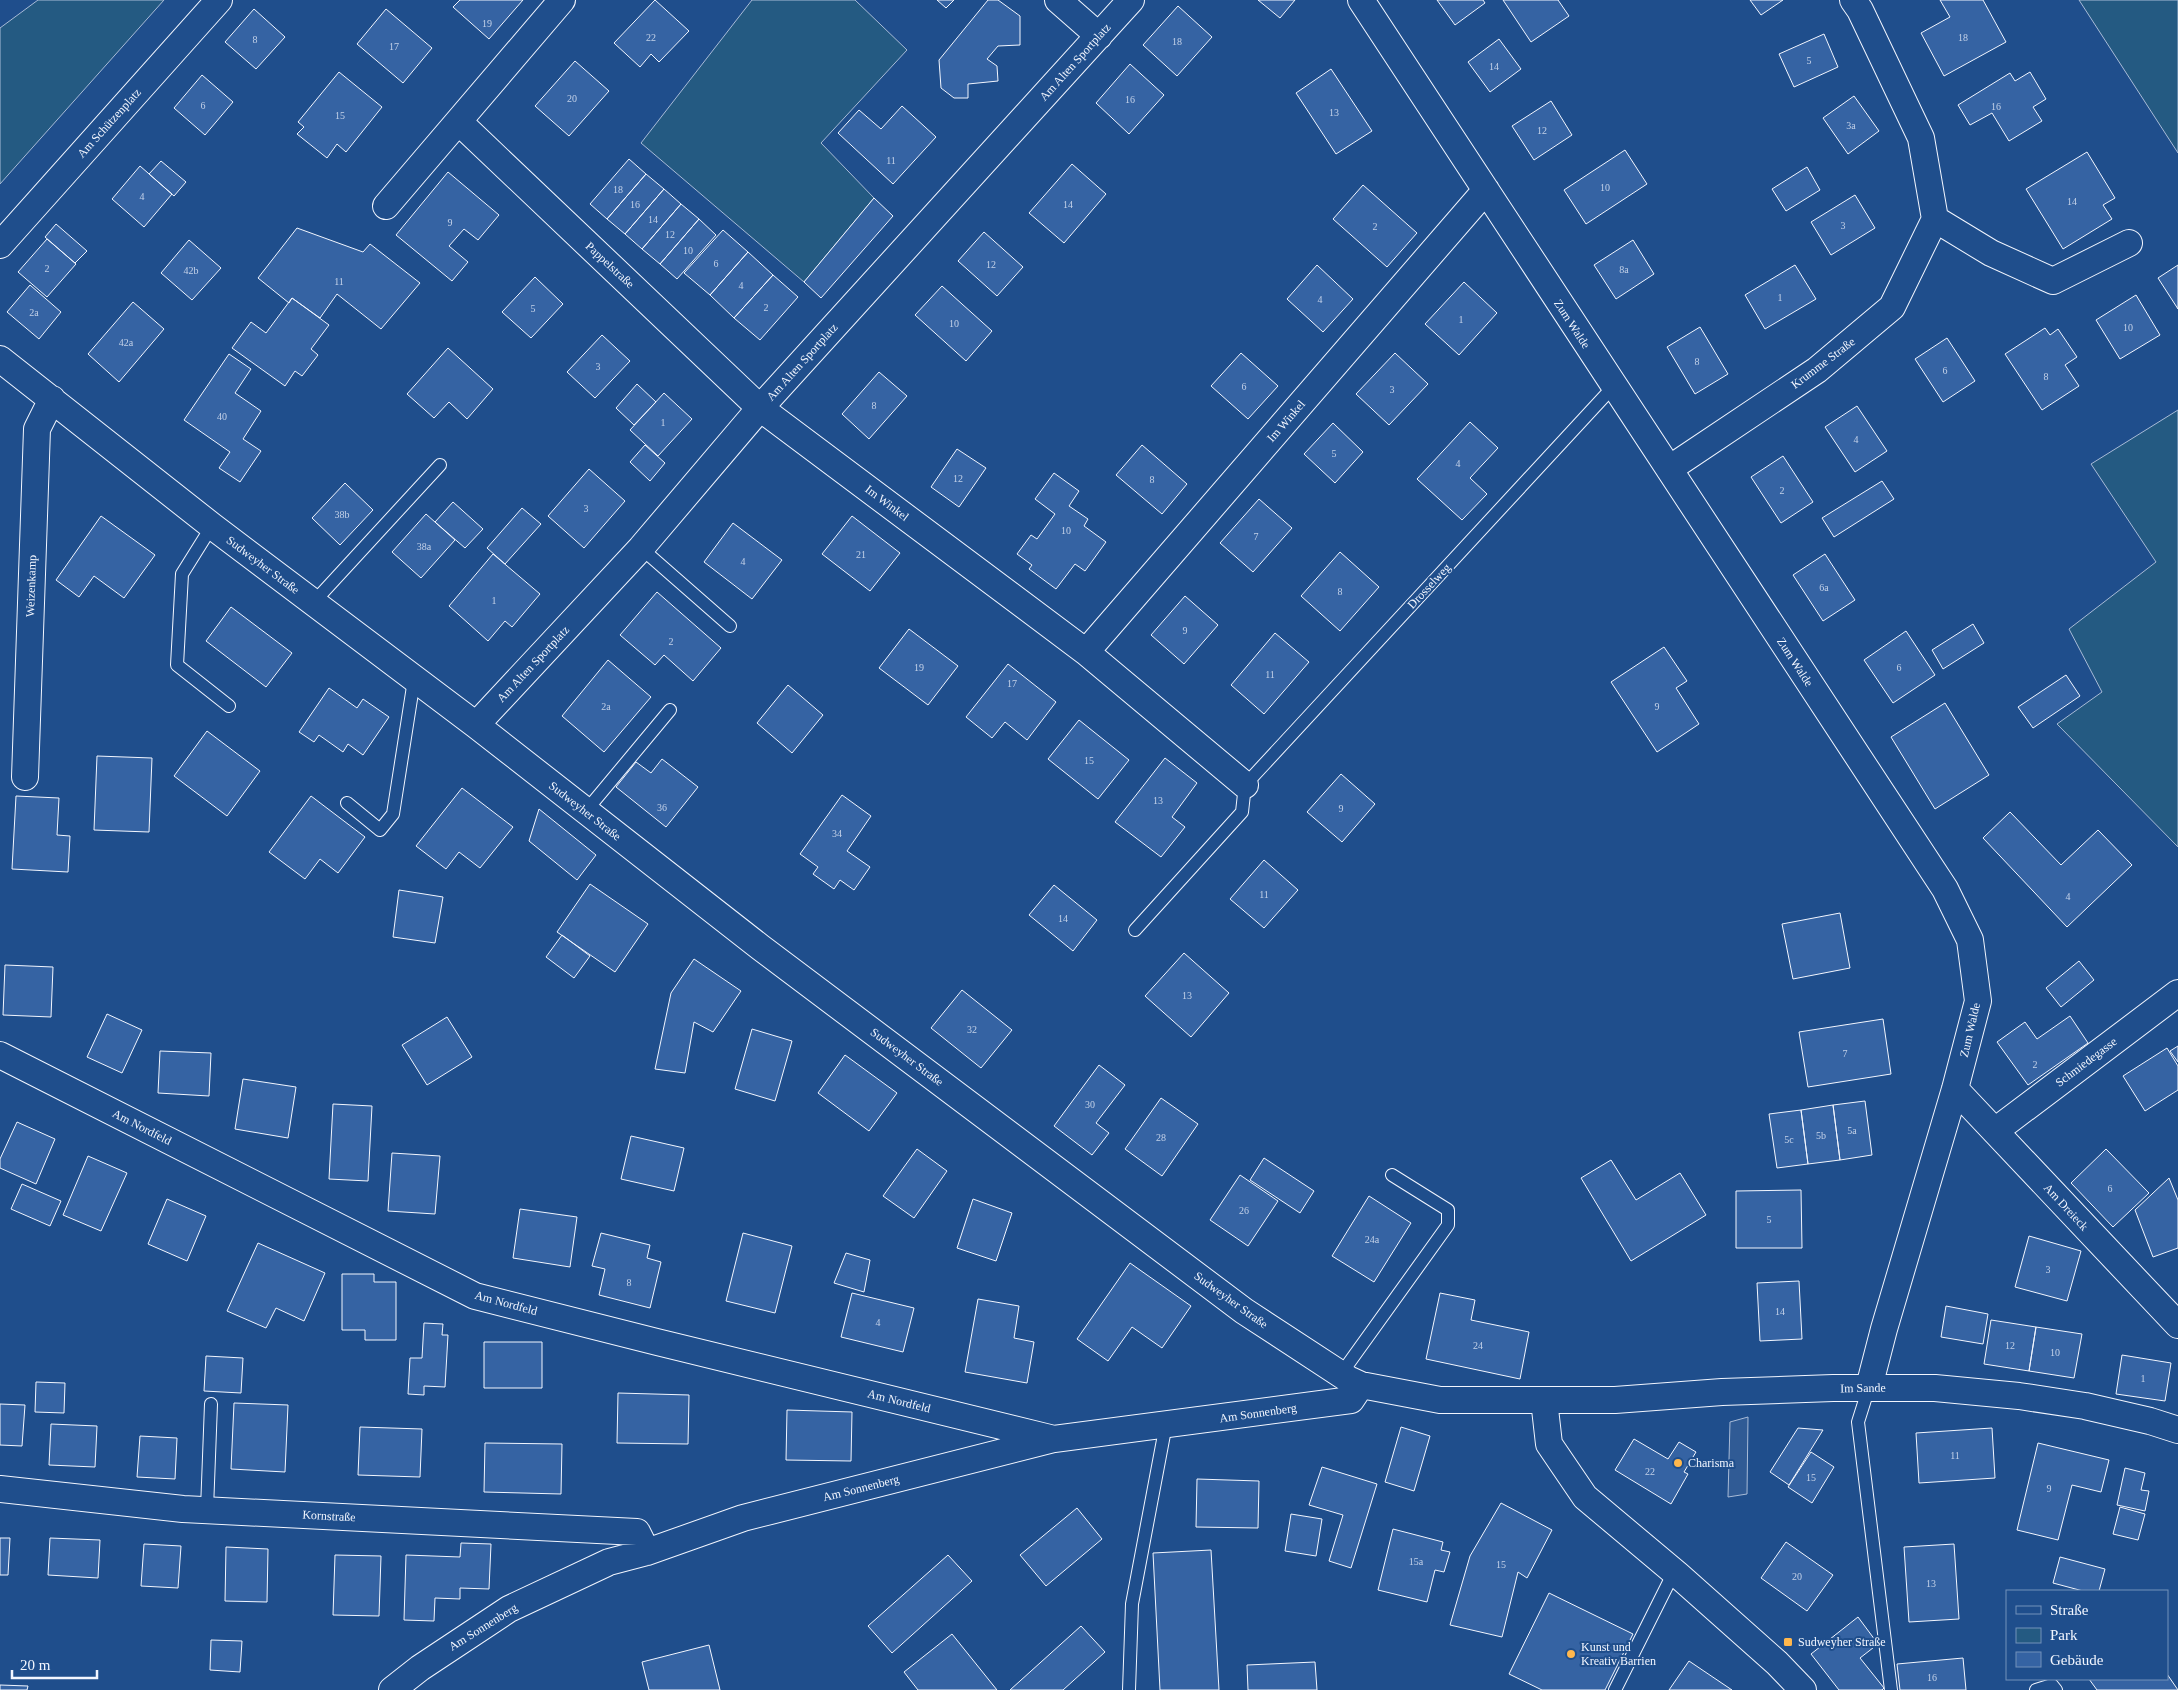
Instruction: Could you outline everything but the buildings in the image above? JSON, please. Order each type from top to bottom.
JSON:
[{"type":"street","name":"Am Schützenplatz","points":[[0,245],[219,0]]},
{"type":"street","points":[[386,206],[562,0]]},
{"type":"street","points":[[1058,0],[1099,36]]},
{"type":"street","name":"Am Alten Sportplatz","points":[[476,726],[642,548],[760,408],[1131,0]]},
{"type":"street","name":"Zum Walde","points":[[1361,0],[1944,889],[1970,940],[1978,1002],[1869,1387]]},
{"type":"street","points":[[1853,0],[1860,10],[1921,138],[1936,219],[1991,253],[2053,281],[2129,243]]},
{"type":"street","name":"Pappelstraße","points":[[459,122],[760,408]]},
{"type":"street","name":"Im Winkel","points":[[1086,652],[1486,190]]},
{"type":"street","name":"Krumme Straße","points":[[1669,469],[1818,370],[1892,307],[1936,219]]},
{"type":"street","name":"Sudweyher Straße","points":[[0,359],[212,526],[476,726],[767,952],[1244,1311],[1351,1380],[1440,1400],[1544,1400]]},
{"type":"street","name":"Weizenkamp","points":[[25,777],[37,429],[52,399]]},
{"type":"street","name":"Im Winkel","points":[[760,408],[1086,652],[1245,785]]},
{"type":"street","name":"Schmiedegasse","points":[[1995,1131],[2178,993]]},
{"type":"street","name":"Am Nordfeld","points":[[0,1055],[475,1296],[1054,1439]]},
{"type":"street","name":"Am Dreieck","points":[[1955,1088],[2178,1325]]},
{"type":"street","name":"Am Sonnenberg","points":[[392,1690],[420,1668],[509,1609],[609,1562],[647,1552],[743,1518],[1054,1439],[1351,1400],[1351,1380]]},
{"type":"street","name":"Im Sande","points":[[1544,1400],[1615,1400],[1722,1392],[1869,1387],[1935,1388],[2019,1396],[2085,1406],[2150,1421],[2178,1430]]},
{"type":"street","points":[[1544,1400],[1549,1444],[1585,1496],[1777,1663],[1803,1690]]},
{"type":"street","name":"Kornstraße","points":[[0,1489],[183,1509],[637,1532],[647,1552]]},
{"type":"lane","name":"Drosselweg","points":[[1245,785],[1613,387]]},
{"type":"lane","points":[[313,603],[440,465]]},
{"type":"lane","points":[[212,526],[182,574],[176,664],[229,706]]},
{"type":"lane","points":[[642,548],[730,626]]},
{"type":"lane","points":[[347,803],[380,830],[393,814],[414,680]]},
{"type":"lane","points":[[585,812],[670,710]]},
{"type":"lane","points":[[1136,930],[1242,812],[1245,785]]},
{"type":"lane","points":[[1351,1380],[1448,1225],[1448,1210],[1392,1174]]},
{"type":"lane","points":[[1869,1387],[1858,1422],[1891,1690]]},
{"type":"lane","points":[[208,1509],[211,1404]]},
{"type":"lane","points":[[1129,1690],[1132,1604],[1166,1424]]},
{"type":"lane","points":[[1615,1690],[1674,1572]]},
{"type":"lane","points":[[2036,1690],[2052,1684],[2056,1690]]},
{"type":"green space","points":[[38,0],[164,0],[0,184],[0,28]]},
{"type":"green space","points":[[752,0],[855,0],[907,50],[821,143],[874,198],[804,282],[641,143]]},
{"type":"green space","points":[[2079,0],[2178,0],[2178,153]]},
{"type":"green space","points":[[2178,410],[2178,847],[2057,724],[2102,692],[2069,629],[2156,562],[2091,464]]},
{"type":"shaded area","points":[[1748,1417],[1747,1494],[1728,1497],[1730,1422]]},
{"type":"place","name":"Charisma","points":[[1678,1463]]},
{"type":"place","name":"Sudweyher Straße","points":[[1788,1642]]},
{"type":"place","name":"Kunst und Kreativ Barrien","points":[[1571,1654]]}]
